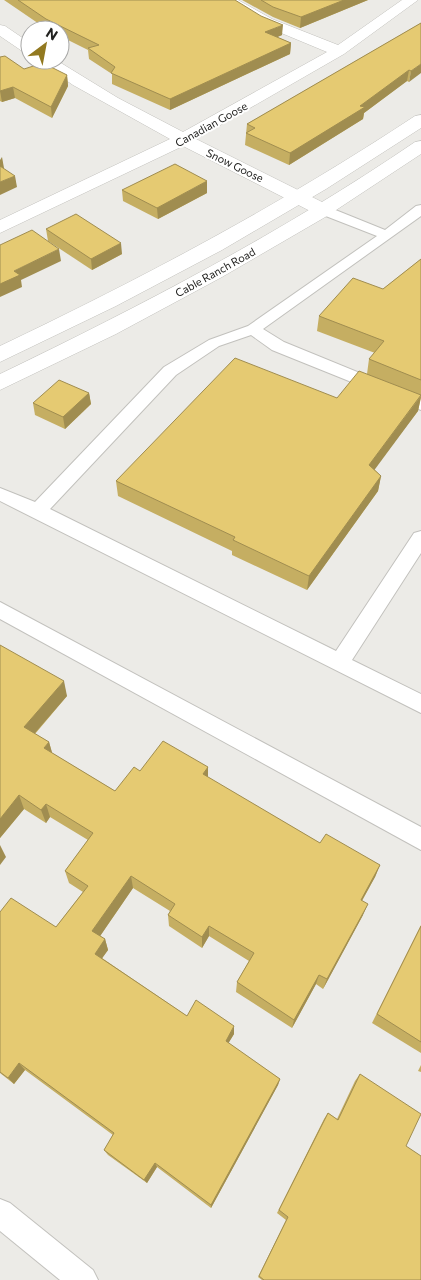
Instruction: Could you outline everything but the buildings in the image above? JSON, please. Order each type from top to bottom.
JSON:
[{"type":"street","points":[[228,0],[267,22],[339,50]]},
{"type":"street","name":"Canadian Goose","points":[[0,227],[183,139],[339,50],[411,0]]},
{"type":"street","points":[[0,29],[20,44]]},
{"type":"street","points":[[15,57],[20,55]]},
{"type":"street","name":"Snow Goose","points":[[60,70],[84,86],[183,139],[323,210]]},
{"type":"street","name":"Cable Ranch Road","points":[[0,355],[150,281],[300,197],[421,120]]},
{"type":"street","name":"Cable Ranch Road","points":[[0,383],[166,300],[323,210],[421,146]]},
{"type":"lane","points":[[38,511],[170,370],[214,343],[253,329],[421,209]]},
{"type":"lane","points":[[323,210],[387,235]]},
{"type":"lane","points":[[253,329],[278,346],[421,404]]},
{"type":"lane","points":[[0,494],[38,511],[421,704]]},
{"type":"lane","points":[[339,663],[421,538]]},
{"type":"lane","points":[[0,610],[421,839]]},
{"type":"lane","points":[[0,1213],[83,1280]]}]
